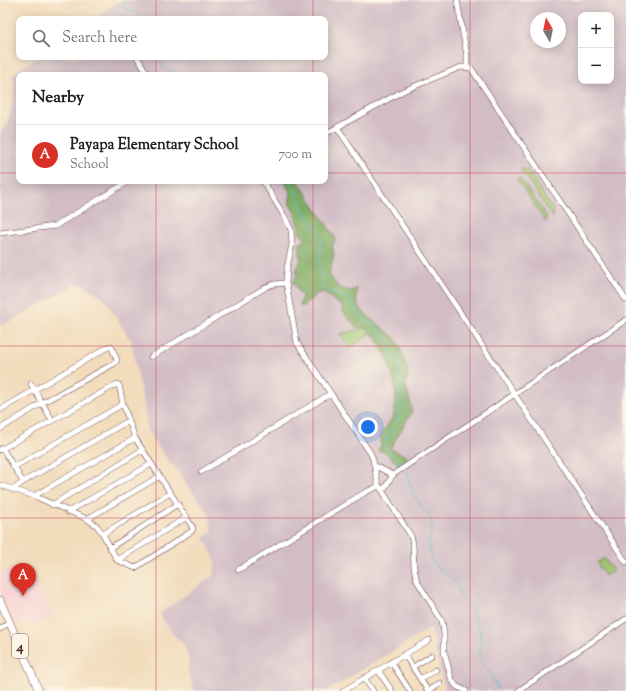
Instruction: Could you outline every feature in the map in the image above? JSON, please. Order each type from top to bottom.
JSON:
[{"type":"highway","name":"4","points":[[0,600],[39,691]]},
{"type":"street","points":[[457,0],[467,56],[467,66]]},
{"type":"street","points":[[139,60],[146,72]]},
{"type":"street","points":[[328,132],[406,89],[460,68],[467,66],[471,68],[626,300]]},
{"type":"street","points":[[337,127],[626,562]]},
{"type":"street","points":[[0,233],[55,226],[124,184]]},
{"type":"street","points":[[265,184],[288,222],[291,230],[292,244],[286,283],[297,343],[371,454],[380,488],[410,534],[413,543],[416,579],[443,623],[444,651],[451,678],[456,686],[466,691]]},
{"type":"street","points":[[151,357],[266,287],[274,284],[286,283]]},
{"type":"street","points":[[238,570],[364,493],[386,487],[392,475],[626,320]]},
{"type":"street","points":[[0,410],[111,346],[117,360],[115,363],[0,428]]},
{"type":"street","points":[[31,384],[52,420]]},
{"type":"street","points":[[0,485],[34,496],[86,519],[96,526],[103,534],[116,560],[135,568],[192,531],[193,527],[135,438],[128,421],[119,385],[115,384],[1,449],[23,482]]},
{"type":"street","points":[[201,472],[330,394]]},
{"type":"street","points":[[14,467],[123,404]]},
{"type":"street","points":[[13,490],[23,482],[128,421]]},
{"type":"street","points":[[34,496],[135,438]]},
{"type":"street","points":[[52,505],[142,450]]},
{"type":"street","points":[[68,512],[151,464]]},
{"type":"street","points":[[374,466],[378,466],[383,471],[392,475]]},
{"type":"street","points":[[86,519],[160,476]]},
{"type":"street","points":[[103,534],[170,493]]},
{"type":"street","points":[[110,548],[178,504]]},
{"type":"street","points":[[116,560],[186,517]]},
{"type":"street","points":[[518,691],[626,619]]},
{"type":"street","points":[[0,629],[10,622]]},
{"type":"street","points":[[343,691],[352,689],[364,678],[429,640]]},
{"type":"street","points":[[404,654],[428,691],[440,683]]},
{"type":"street","points":[[413,667],[432,655]]},
{"type":"street","points":[[391,662],[410,691]]},
{"type":"street","points":[[378,670],[392,691]]},
{"type":"street","points":[[420,679],[436,670]]},
{"type":"street","points":[[364,678],[373,691]]},
{"type":"shaded area","points":[[124,0],[626,0],[626,691],[446,691],[440,671],[431,628],[327,691],[194,691],[188,672],[188,657],[185,647],[174,635],[159,614],[214,575],[215,560],[204,537],[212,532],[209,513],[150,436],[147,429],[131,341],[103,297],[81,284],[76,285],[75,283],[73,286],[0,327],[0,133],[7,124],[14,89],[16,86],[16,184],[328,184],[328,72],[17,72],[34,60],[328,60],[328,16],[101,16],[107,9]]},
{"type":"shaded area","points":[[16,73],[16,86],[13,75]]},
{"type":"shaded area","points":[[12,568],[16,577],[31,571],[53,615],[30,628],[25,620],[15,625],[0,591],[0,573]]},
{"type":"green space","points":[[520,168],[527,170],[554,211],[553,218]]},
{"type":"green space","points":[[520,178],[547,217],[546,222],[517,179]]},
{"type":"green space","points":[[286,184],[300,184],[336,239],[332,246],[334,254],[329,274],[339,288],[351,291],[357,288],[356,298],[358,305],[364,313],[394,337],[400,348],[408,371],[406,386],[412,409],[390,449],[407,457],[406,461],[399,465],[386,453],[378,450],[381,446],[381,436],[393,416],[396,402],[391,368],[380,344],[367,327],[357,328],[344,313],[342,306],[323,292],[316,294],[303,306],[301,307],[299,305],[302,297],[293,282],[297,275],[296,271],[301,259],[299,244],[305,241],[300,234],[295,213],[289,203],[291,194]]},
{"type":"green space","points":[[367,328],[370,334],[350,348],[340,334]]},
{"type":"green space","points":[[604,558],[613,571],[605,576],[597,563]]},
{"type":"waterway","points":[[122,0],[126,9],[137,13],[140,16]]},
{"type":"waterway","points":[[160,60],[164,68],[169,71],[176,72]]},
{"type":"waterway","points":[[292,184],[300,204],[321,236],[319,264],[322,286],[326,290],[340,295],[351,302],[360,316],[371,323],[385,338],[398,362],[401,381],[401,407],[399,416],[385,442],[387,450],[401,466]]},
{"type":"waterway","points":[[405,470],[407,472],[413,493],[422,508],[431,517],[432,531],[429,540],[431,559],[436,566],[457,585],[462,599],[471,606],[472,614],[480,631],[480,656],[483,665],[492,677],[499,691]]},
{"type":"place","name":"Payapa Elementary School","points":[[23,596]]}]
